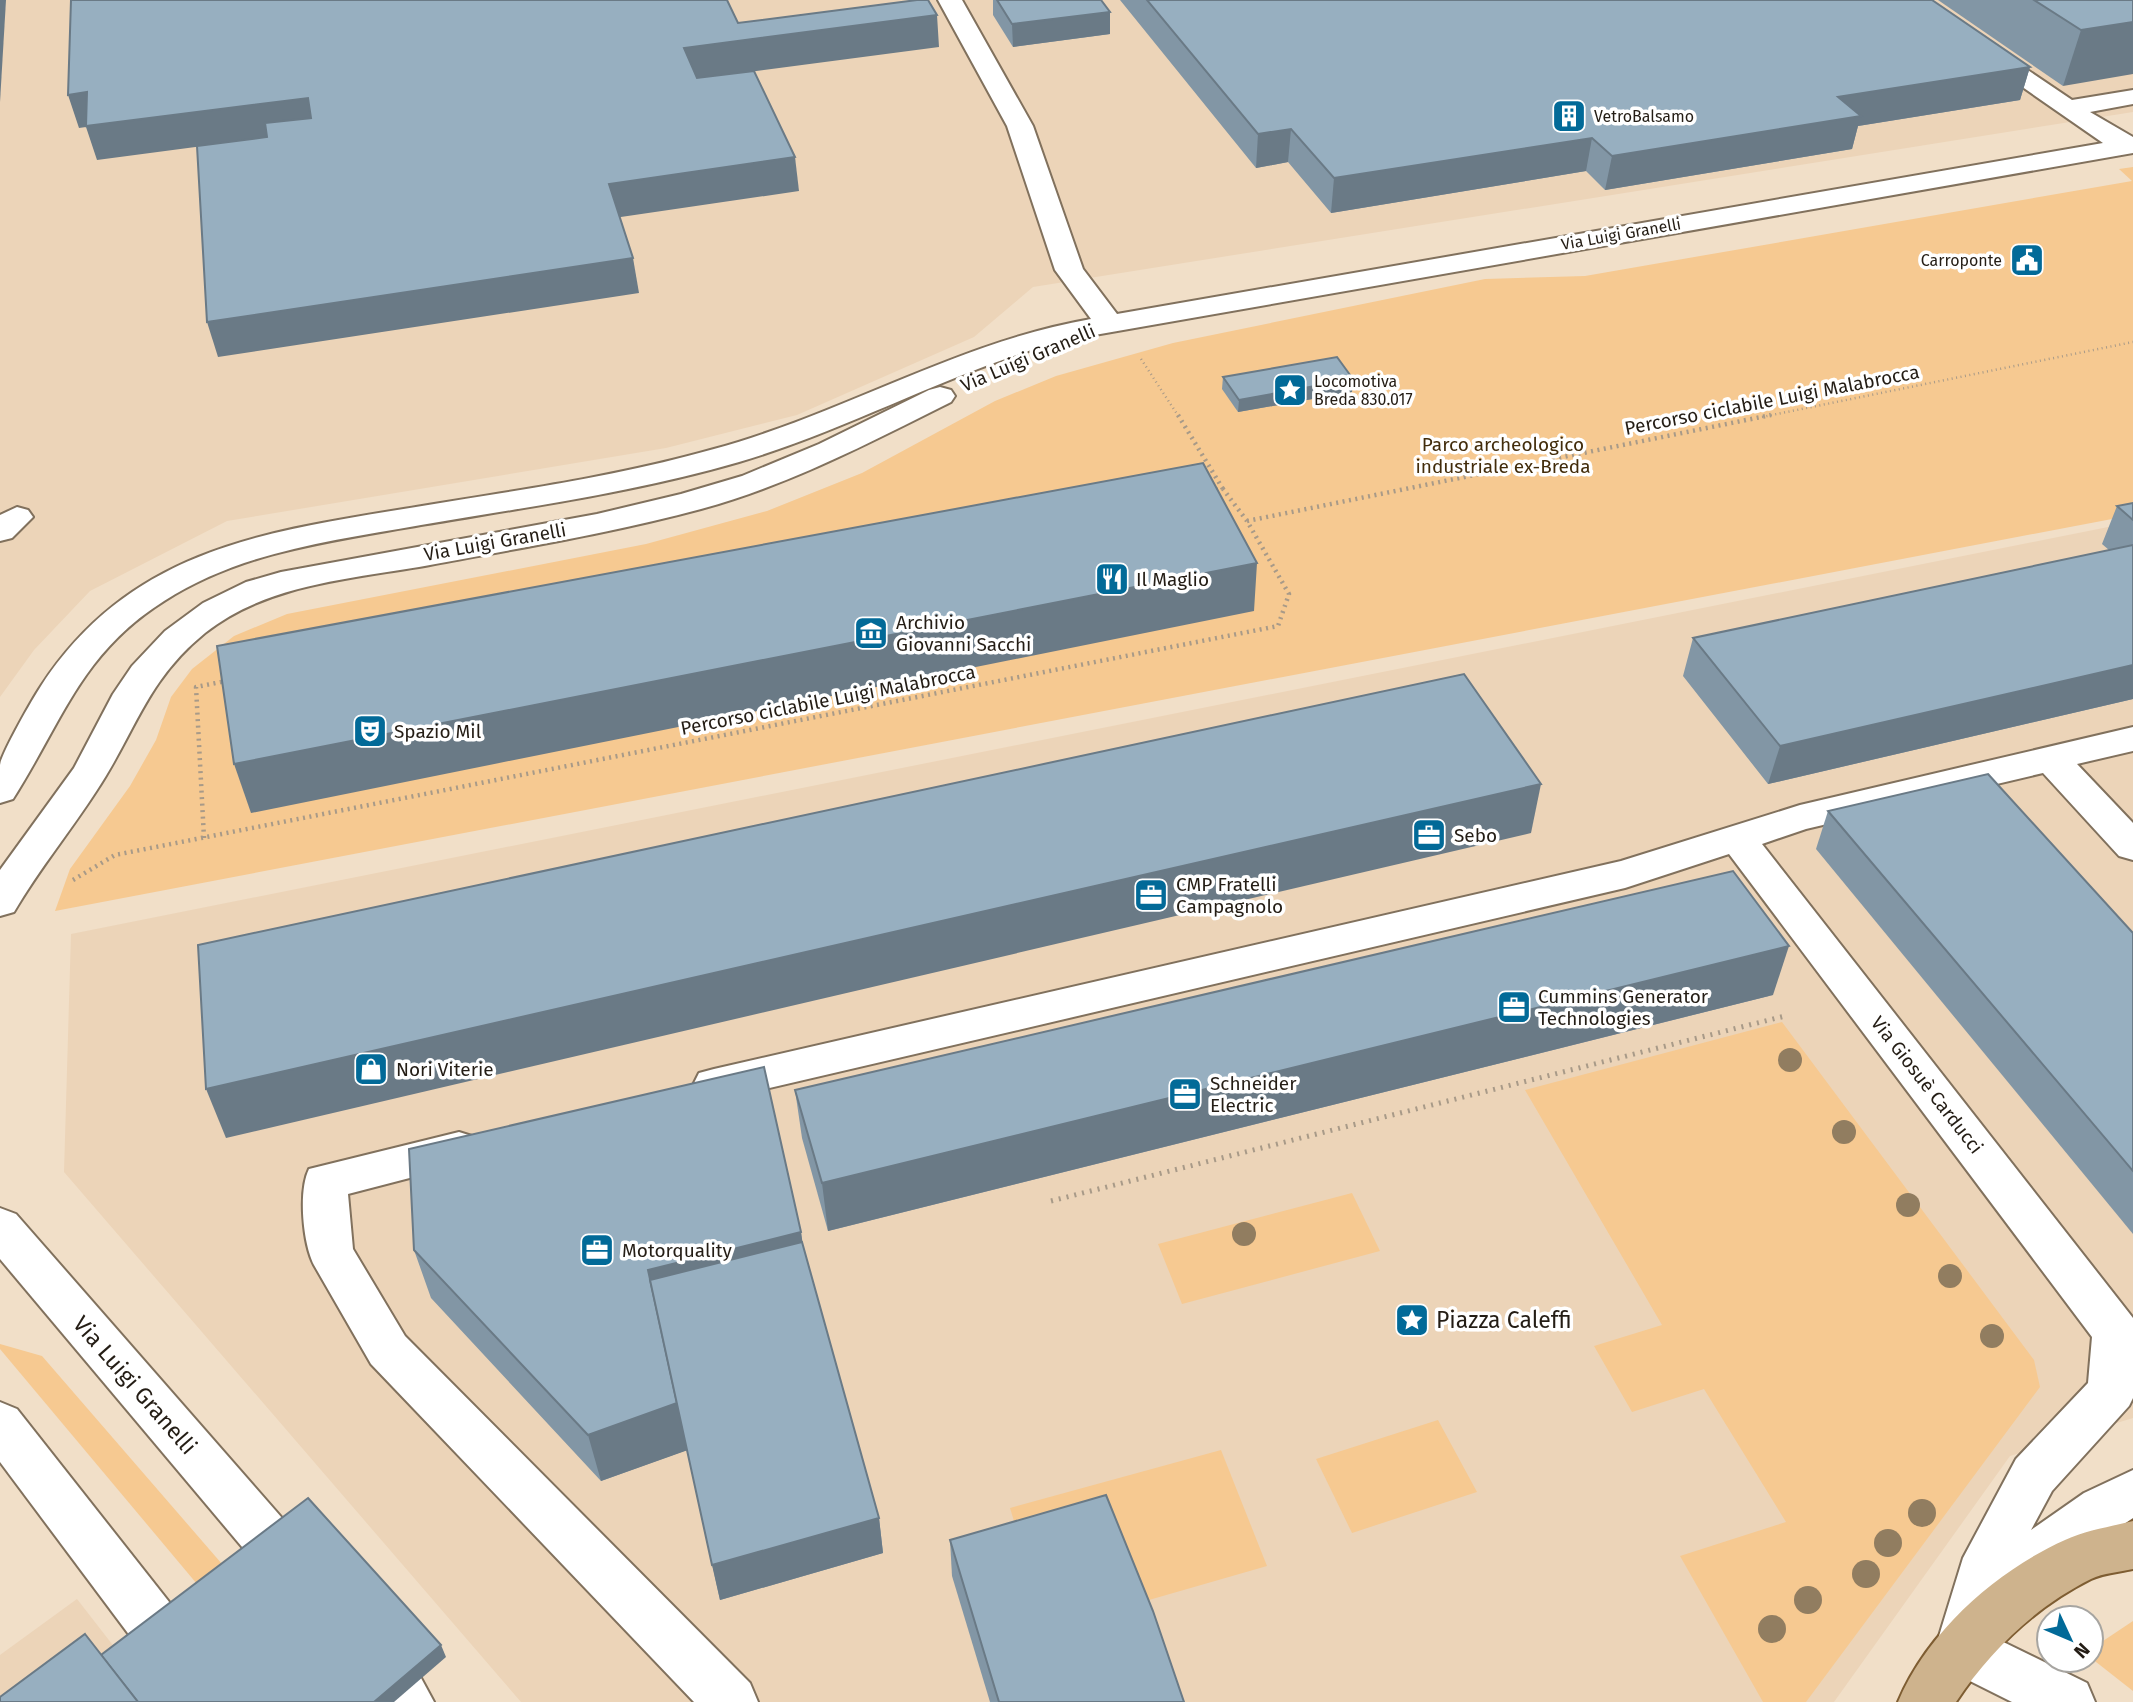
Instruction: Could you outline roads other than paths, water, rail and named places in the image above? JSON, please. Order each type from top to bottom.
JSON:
[{"type":"main road","points":[[1925,1702],[1961,1649],[2018,1595],[2082,1557],[2133,1545]]},
{"type":"street","points":[[950,0],[1020,127],[1069,270],[1110,324]]},
{"type":"street","points":[[1909,0],[2068,108],[2129,145]]},
{"type":"street","points":[[2068,108],[2133,97]]},
{"type":"street","name":"Via Luigi Granelli","points":[[0,790],[21,757],[52,696],[93,642],[140,601],[205,565],[295,537],[597,485],[729,454],[806,428],[920,381],[1023,343],[1110,324],[2129,145]]},
{"type":"street","name":"Via Luigi Granelli","points":[[5,893],[82,784],[150,667],[189,628],[232,600],[281,582],[597,524],[666,509],[734,489],[830,452],[987,372],[1110,324]]},
{"type":"street","points":[[671,1096],[831,1056],[1625,874],[1800,818],[2133,739]]},
{"type":"street","points":[[2050,758],[2133,847]]},
{"type":"street","name":"Via Giosuè Carducci","points":[[1738,839],[2124,1338]]},
{"type":"street","points":[[498,1139],[325,1182],[330,1252],[388,1350],[731,1702]]},
{"type":"street","name":"Via Luigi Granelli","points":[[0,1227],[271,1543]]},
{"type":"street","points":[[1961,1649],[1989,1558],[2034,1475],[2112,1391],[2124,1338]]},
{"type":"street","points":[[0,1424],[158,1630]]},
{"type":"street","points":[[1961,1649],[2025,1568],[2103,1507],[2133,1493]]},
{"type":"street","points":[[1961,1649],[2068,1702]]},
{"type":"place","name":"VetroBalsamo","points":[[1569,116]]},
{"type":"place","name":"Carroponte","points":[[2027,260]]},
{"type":"place","name":"Locomotiva Breda 830.017","points":[[1290,390]]},
{"type":"place","name":"Il Maglio","points":[[1112,579]]},
{"type":"place","name":"Archivio Giovanni Sacchi","points":[[871,633]]},
{"type":"place","name":"Spazio Mil","points":[[370,731]]},
{"type":"place","name":"Sebo","points":[[1429,835]]},
{"type":"place","name":"CMP Fratelli Campagnolo","points":[[1151,895]]},
{"type":"place","name":"Cummins Generator Technologies","points":[[1514,1007]]},
{"type":"place","name":"Nori Viterie","points":[[371,1069]]},
{"type":"place","name":"Schneider Electric","points":[[1185,1094]]},
{"type":"place","name":"Motorquality","points":[[597,1250]]},
{"type":"place","name":"Piazza Caleffi","points":[[1412,1320]]},
{"type":"park label","name":"Parco archeologico industriale ex-Breda","points":[[1503,455]]}]
